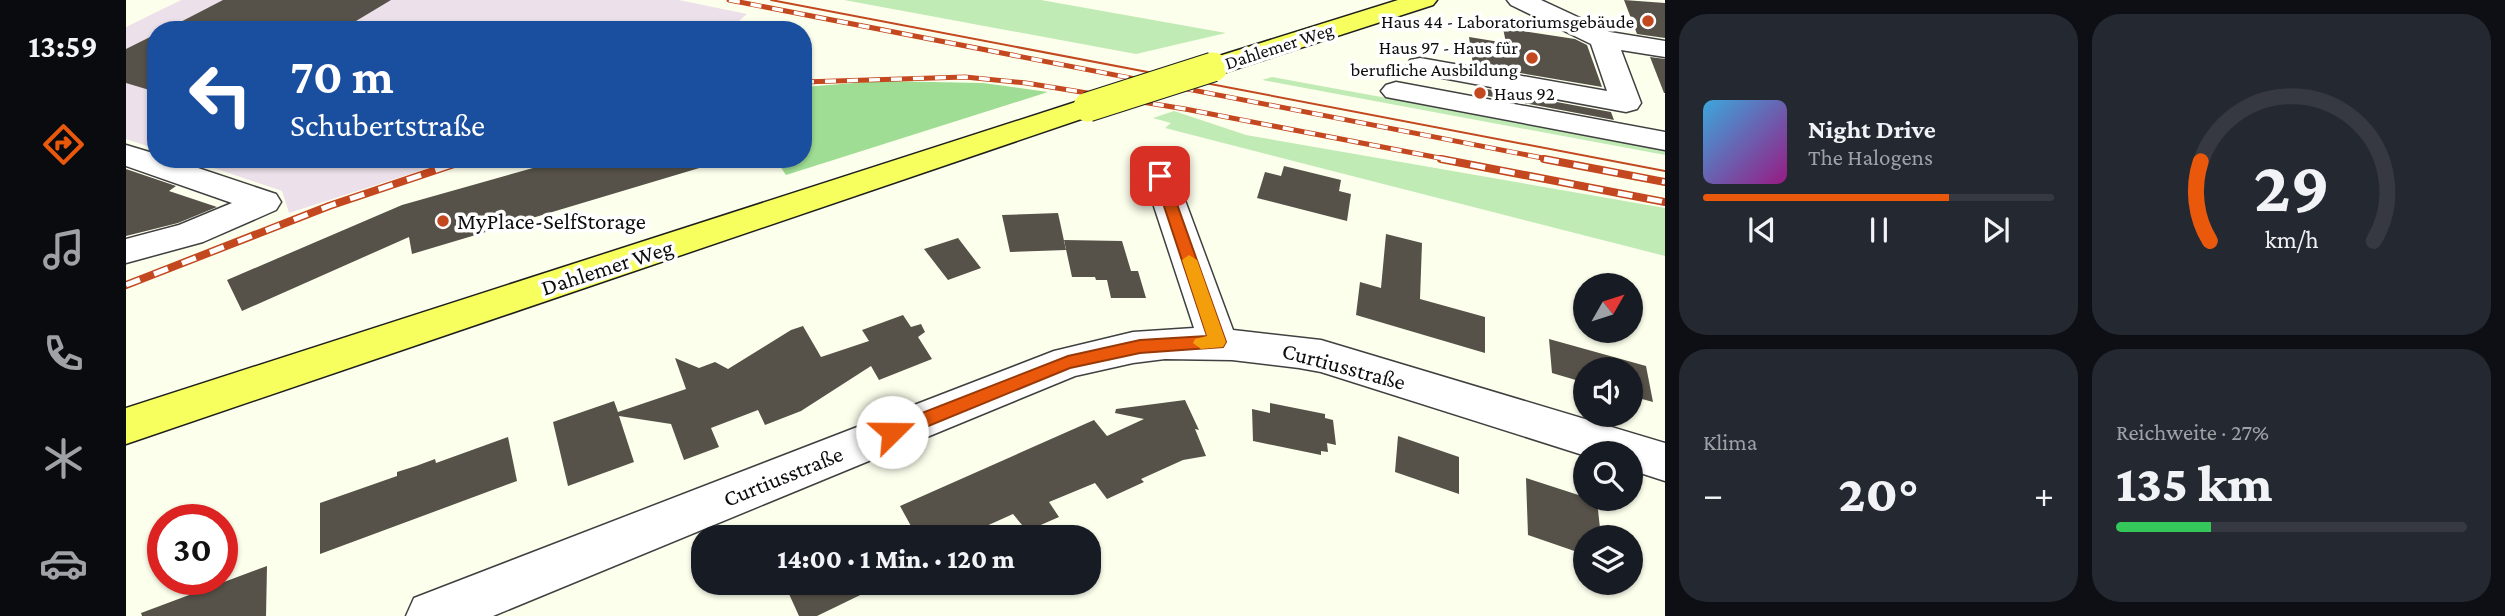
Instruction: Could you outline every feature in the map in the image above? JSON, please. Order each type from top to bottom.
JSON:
[{"type":"main road","name":"Dahlemer Weg","points":[[126,426],[1088,107],[1424,0]]},
{"type":"street","points":[[1520,0],[1603,39],[1665,49]]},
{"type":"street","points":[[1420,66],[1626,103],[1603,39]]},
{"type":"street","points":[[1525,85],[1532,116]]},
{"type":"street","points":[[1396,90],[1665,141]]},
{"type":"street","points":[[126,155],[147,162]]},
{"type":"street","points":[[126,251],[190,233],[264,202],[164,168]]},
{"type":"street","points":[[1160,176],[1218,342]]},
{"type":"street","name":"Curtiusstraße","points":[[435,616],[1068,362],[1140,346],[1218,342],[1270,346],[1321,356],[1665,462]]},
{"type":"shaded area","points":[[181,0],[679,0],[747,14],[739,21],[147,21],[147,146],[126,139],[126,27]]},
{"type":"shaded area","points":[[214,168],[429,168],[289,213],[282,191]]},
{"type":"green space","points":[[844,0],[1041,0],[1226,33],[1136,54]]},
{"type":"green space","points":[[1272,77],[1665,149],[1665,155],[1262,80]]},
{"type":"green space","points":[[880,81],[983,83],[1048,92],[812,167],[812,86]]},
{"type":"green space","points":[[1174,111],[1246,135],[1665,208],[1665,256],[1165,128],[1171,123],[1153,118]]},
{"type":"green space","points":[[781,168],[808,168],[786,175]]},
{"type":"building","points":[[223,0],[391,0],[356,21],[182,21]]},
{"type":"building","name":"Haus 44 - Laboratoriumsgebäude","points":[[1624,0],[1665,3],[1665,38],[1637,34]]},
{"type":"building","name":"Haus 97 - Haus für berufliche Ausbildung","points":[[1503,28],[1575,39],[1587,45],[1602,87],[1473,65],[1469,37],[1506,43]]},
{"type":"building","points":[[147,38],[147,89],[126,83],[126,49]]},
{"type":"building","points":[[1650,57],[1665,59],[1665,93],[1664,93]]},
{"type":"building","points":[[1476,87],[1611,112],[1614,120],[1477,94]]},
{"type":"building","points":[[1284,166],[1341,180],[1339,191],[1351,194],[1347,221],[1257,198],[1265,172],[1281,176]]},
{"type":"building","name":"MyPlace-SelfStorage","points":[[533,168],[699,168],[412,254],[409,237],[242,311],[227,280],[402,205]]},
{"type":"building","points":[[126,169],[176,186],[169,191],[217,207],[178,223],[126,236]]},
{"type":"building","points":[[1058,213],[1066,250],[1010,252],[1002,215]]},
{"type":"building","points":[[1386,234],[1422,243],[1420,299],[1485,317],[1485,353],[1356,315],[1360,282],[1381,288]]},
{"type":"building","points":[[958,238],[981,268],[948,280],[924,249]]},
{"type":"building","points":[[1064,240],[1122,241],[1131,271],[1138,271],[1146,298],[1111,298],[1107,280],[1072,277]]},
{"type":"building","points":[[903,315],[911,327],[921,324],[925,332],[918,337],[932,359],[879,380],[871,366],[801,411],[765,425],[758,410],[711,428],[719,447],[684,460],[671,424],[619,416],[634,462],[568,486],[553,422],[614,401],[618,412],[686,389],[675,358],[699,368],[715,362],[728,369],[791,330],[803,326],[821,357],[869,341],[862,330]]},
{"type":"building","points":[[1549,339],[1614,357],[1573,357],[1573,379],[1552,373]]},
{"type":"building","points":[[1643,365],[1646,366],[1653,402],[1643,399]]},
{"type":"building","points":[[1185,400],[1199,430],[1195,429],[1206,456],[1183,460],[1141,479],[1144,482],[1107,499],[1095,483],[1049,502],[1059,517],[1041,525],[1022,525],[1013,514],[989,525],[910,525],[900,506],[1094,420],[1107,436],[1144,419],[1115,413],[1116,409]]},
{"type":"building","points":[[1270,403],[1325,414],[1325,418],[1333,420],[1336,445],[1327,443],[1328,452],[1321,451],[1321,455],[1253,441],[1252,409],[1270,413]]},
{"type":"building","points":[[1398,436],[1459,457],[1459,494],[1395,472]]},
{"type":"building","points":[[508,437],[517,481],[320,554],[320,503],[397,476],[397,472],[435,459],[436,463]]},
{"type":"building","points":[[1526,478],[1573,493],[1573,511],[1598,511],[1600,525],[1573,525],[1573,551],[1528,535]]},
{"type":"building","points":[[267,566],[266,616],[142,616],[141,613],[189,595],[238,595],[238,577]]},
{"type":"building","points":[[789,595],[860,595],[817,616],[799,616]]},
{"type":"tram line","points":[[771,0],[1665,171]]},
{"type":"railway","points":[[729,0],[1553,160]]},
{"type":"railway","points":[[812,82],[965,77],[1026,83],[1185,109],[1450,160]]},
{"type":"railway","points":[[1441,159],[1665,202]]},
{"type":"railway","points":[[1544,159],[1665,182]]},
{"type":"railway","points":[[126,285],[329,206],[442,168]]},
{"type":"slow traffic","points":[[1189,260],[1218,342],[1201,343]]},
{"type":"place","name":"Haus 44 - Laboratoriumsgebäude","points":[[1648,21]]},
{"type":"place","name":"Haus 97 - Haus für berufliche Ausbildung","points":[[1532,58]]},
{"type":"place","name":"Haus 92","points":[[1480,93]]},
{"type":"place","name":"MyPlace-SelfStorage","points":[[443,221]]},
{"type":"route","points":[[892,432],[1068,362],[1140,346],[1218,342],[1160,176]]}]
